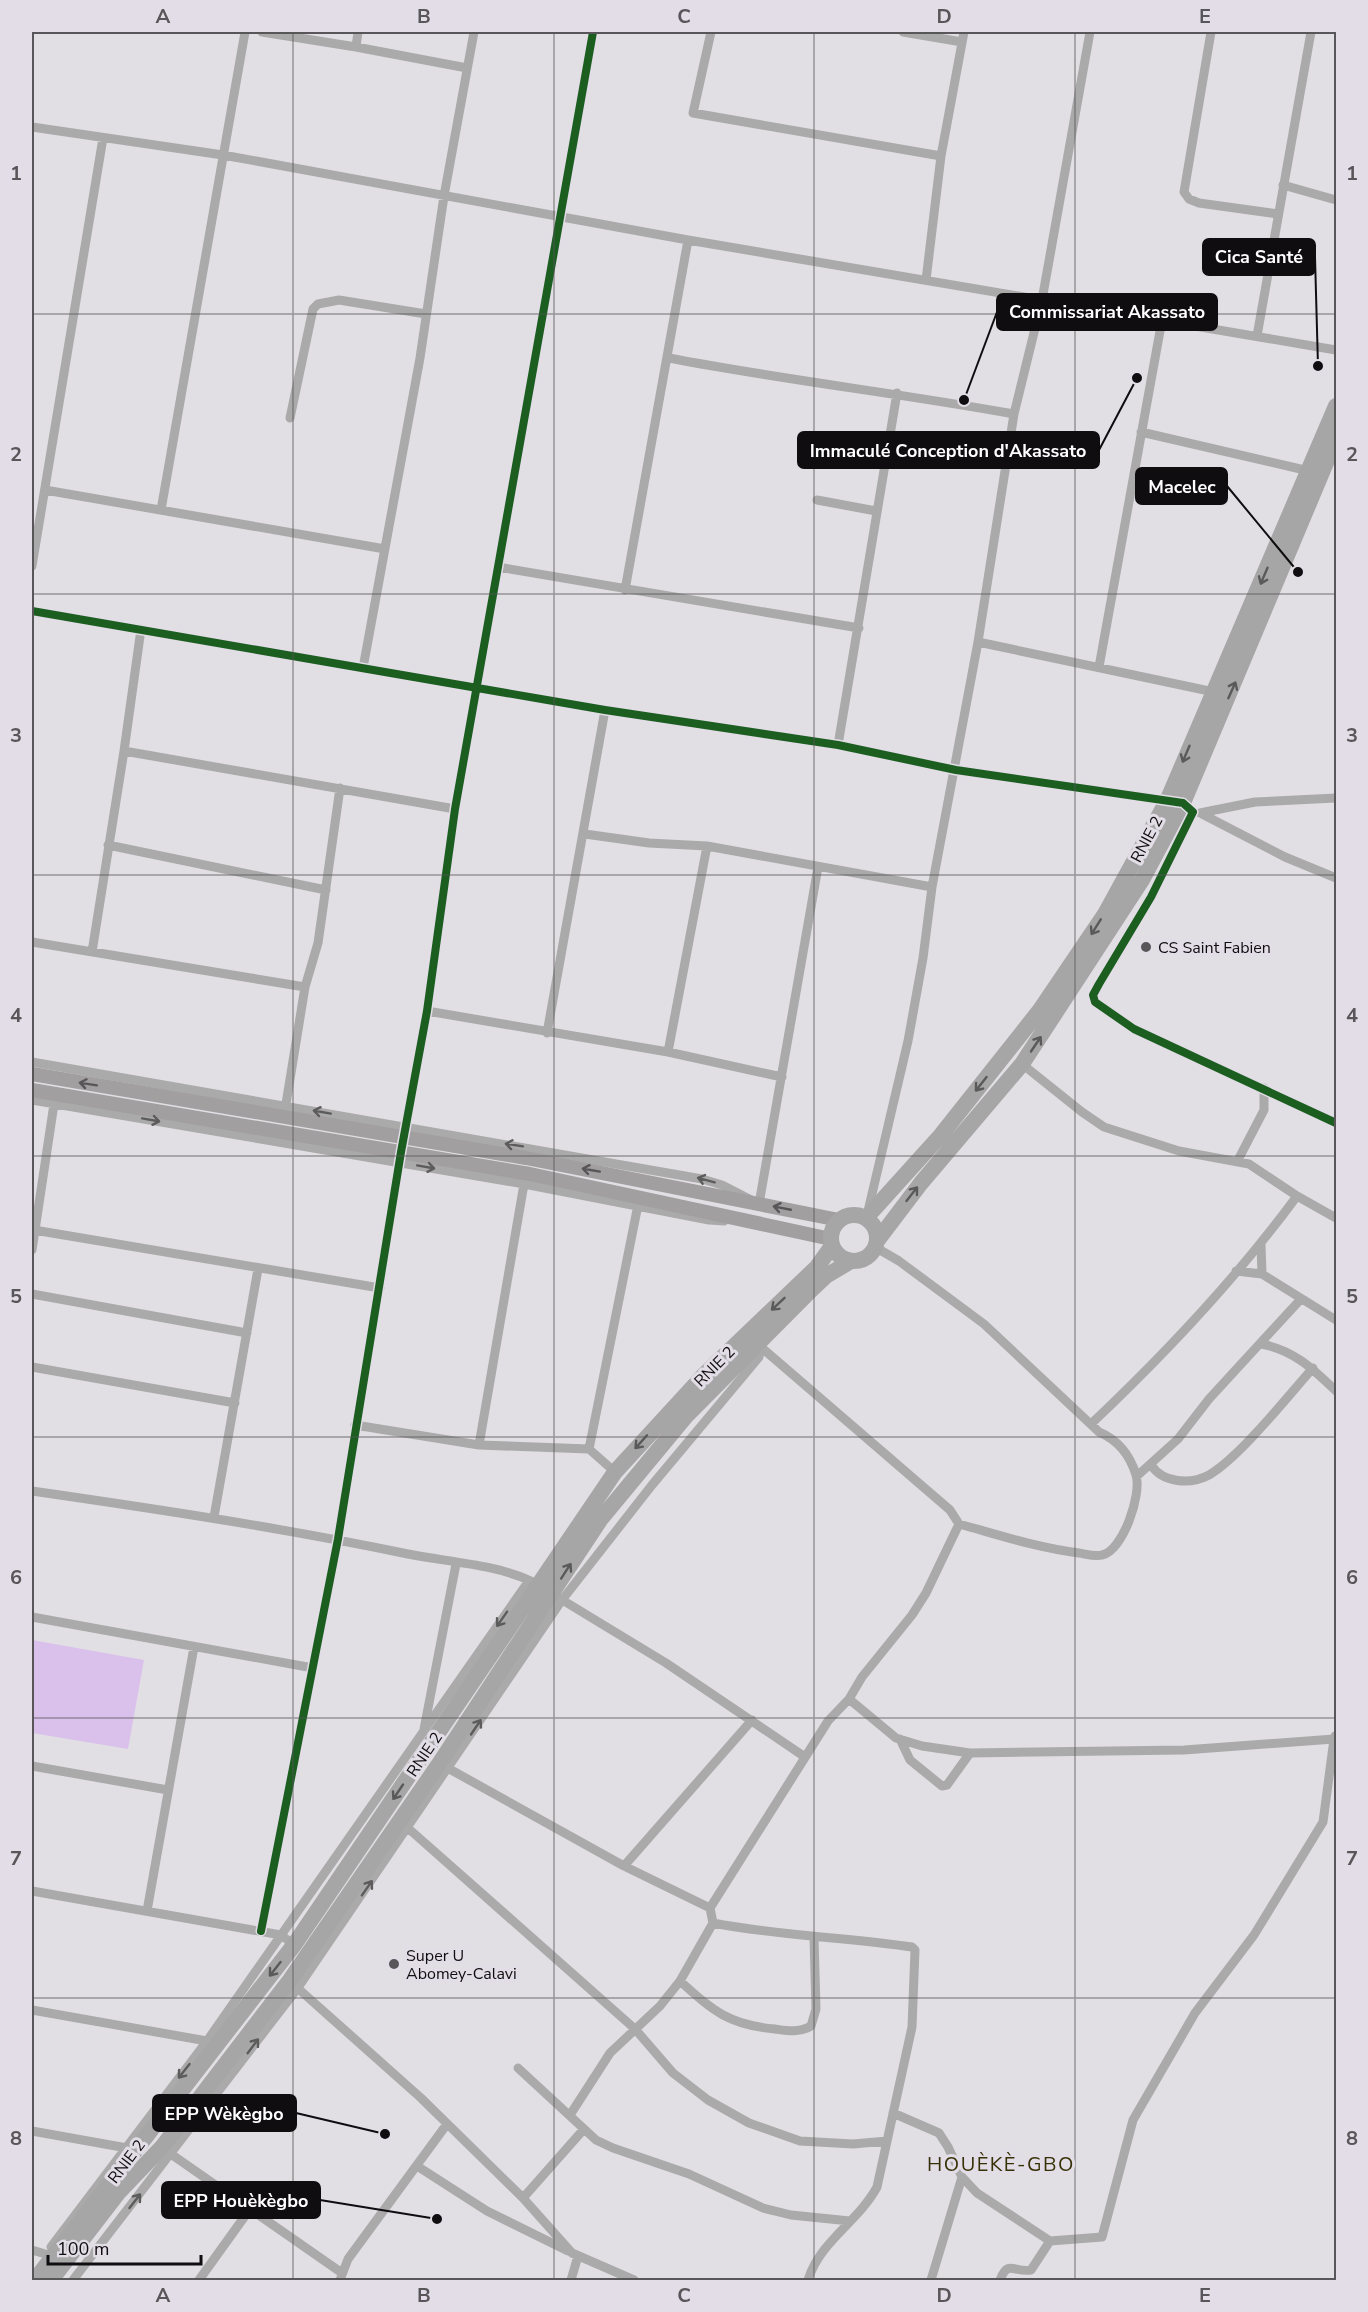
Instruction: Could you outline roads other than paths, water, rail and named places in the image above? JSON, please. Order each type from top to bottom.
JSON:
[{"type":"highway","name":"RNIE 2","points":[[866,1218],[941,1136],[1040,1010],[1105,914],[1187,807],[1215,692],[1336,406]]},
{"type":"highway","name":"RNIE 2","points":[[35,2280],[50,2254],[287,1940],[546,1589],[633,1479],[687,1415],[762,1344],[826,1276],[851,1261],[861,1260],[876,1244],[921,1183],[1023,1064],[1112,928],[1187,807],[1336,439]]},
{"type":"highway","points":[[839,1220],[852,1215],[866,1218],[873,1224],[876,1244]]},
{"type":"highway","name":"RNIE 2","points":[[51,2280],[118,2193],[167,2151],[294,1985],[443,1766],[615,1472],[705,1374],[817,1267],[831,1243],[831,1232],[839,1220]]},
{"type":"highway","points":[[831,1243],[840,1256],[851,1261]]},
{"type":"main road","points":[[32,1074],[285,1111],[404,1132],[839,1220]]},
{"type":"main road","points":[[32,1090],[400,1157],[530,1174],[756,1222],[831,1243]]},
{"type":"street","points":[[161,510],[245,32]]},
{"type":"street","points":[[262,32],[467,68]]},
{"type":"street","points":[[356,47],[358,32]]},
{"type":"street","points":[[363,668],[474,32]]},
{"type":"street","points":[[261,1931],[338,1539],[404,1132],[427,1011],[455,809],[593,32]]},
{"type":"street","points":[[711,32],[693,113],[941,156]]},
{"type":"street","points":[[903,32],[962,42]]},
{"type":"street","points":[[926,280],[941,156],[964,32]]},
{"type":"street","points":[[866,1218],[908,1041],[923,958],[932,887],[956,770],[978,642],[1014,414],[1042,300],[1090,32]]},
{"type":"street","points":[[1211,32],[1184,192],[1199,203],[1278,214]]},
{"type":"street","points":[[1257,336],[1311,32]]},
{"type":"street","points":[[32,127],[223,155],[688,240],[1336,350]]},
{"type":"street","points":[[32,566],[103,138]]},
{"type":"street","points":[[1283,185],[1336,200]]},
{"type":"street","points":[[625,590],[669,358],[688,240]]},
{"type":"street","points":[[290,418],[313,309],[318,304],[339,300],[426,314]]},
{"type":"street","points":[[1099,667],[1162,320]]},
{"type":"street","points":[[669,358],[740,372],[897,393],[1014,414]]},
{"type":"street","points":[[838,745],[897,393]]},
{"type":"street","points":[[1141,432],[1309,471]]},
{"type":"street","points":[[45,490],[385,549]]},
{"type":"street","points":[[817,500],[876,511]]},
{"type":"street","points":[[498,567],[859,628]]},
{"type":"street","points":[[32,611],[606,710],[838,745],[956,770],[1187,807],[1336,798]]},
{"type":"street","points":[[92,952],[141,629]]},
{"type":"street","points":[[978,642],[1215,692]]},
{"type":"street","points":[[547,1033],[606,710]]},
{"type":"street","points":[[124,751],[455,809]]},
{"type":"street","points":[[32,1062],[285,1111],[305,987],[318,944],[340,788]]},
{"type":"street","points":[[1187,807],[1285,857],[1336,878]]},
{"type":"street","points":[[1187,807],[1151,897],[1099,984],[1093,996],[1095,1002],[1134,1029],[1336,1123]]},
{"type":"street","points":[[585,834],[649,843],[708,846],[932,887]]},
{"type":"street","points":[[108,846],[326,890]]},
{"type":"street","points":[[668,1052],[708,846]]},
{"type":"street","points":[[759,1204],[818,867]]},
{"type":"street","points":[[32,942],[305,987]]},
{"type":"street","points":[[427,1011],[668,1052],[782,1077]]},
{"type":"street","points":[[1023,1064],[1104,1127],[1179,1151],[1238,1160],[1249,1164],[1297,1196],[1336,1218]]},
{"type":"street","points":[[1238,1160],[1264,1110],[1264,1089]]},
{"type":"street","points":[[32,1100],[400,1157],[709,1220],[756,1222]]},
{"type":"street","points":[[32,1250],[54,1104]]},
{"type":"street","points":[[479,1445],[524,1184]]},
{"type":"street","points":[[1091,1424],[1154,1365],[1261,1245],[1297,1196]]},
{"type":"street","points":[[589,1449],[638,1205]]},
{"type":"street","points":[[34,1230],[380,1288]]},
{"type":"street","points":[[762,1344],[950,1510],[959,1524],[1047,1548],[1101,1556],[1110,1552],[1125,1531],[1135,1500],[1137,1476],[1119,1443],[1091,1424],[984,1324],[876,1244]]},
{"type":"street","points":[[1261,1245],[1262,1274]]},
{"type":"street","points":[[214,1517],[258,1269]]},
{"type":"street","points":[[1236,1271],[1262,1274],[1300,1300],[1335,1317]]},
{"type":"street","points":[[32,1294],[247,1333]]},
{"type":"street","points":[[1137,1476],[1178,1440],[1209,1399],[1300,1300]]},
{"type":"street","points":[[1261,1344],[1293,1354],[1313,1368],[1336,1391]]},
{"type":"street","points":[[32,1367],[235,1403]]},
{"type":"street","points":[[1151,1465],[1158,1475],[1171,1480],[1197,1480],[1210,1474],[1236,1451],[1313,1368]]},
{"type":"street","points":[[355,1425],[479,1445],[589,1449],[615,1472]]},
{"type":"street","points":[[32,1491],[214,1517],[338,1539],[456,1564],[506,1571],[546,1589],[752,1720],[805,1757]]},
{"type":"street","points":[[570,2115],[610,2053],[660,2006],[680,1981],[713,1923],[710,1908],[828,1721],[849,1699],[862,1677],[926,1593],[959,1524]]},
{"type":"street","points":[[423,1734],[456,1564]]},
{"type":"street","points":[[32,2131],[129,2148],[207,2041],[287,1940],[423,1734],[528,1582],[546,1589]]},
{"type":"street","points":[[32,1617],[313,1668]]},
{"type":"street","points":[[147,1911],[194,1647]]},
{"type":"street","points":[[849,1699],[900,1739],[922,1746],[970,1753],[1184,1750],[1335,1736],[1323,1822],[1254,1935],[1195,2013],[1133,2120],[1105,2233],[1102,2237],[1050,2241],[977,2193],[962,2177],[939,2133],[893,2113]]},
{"type":"street","points":[[624,1866],[752,1720]]},
{"type":"street","points":[[900,1739],[910,1760],[942,1786],[947,1785],[970,1753]]},
{"type":"street","points":[[32,1766],[168,1790]]},
{"type":"street","points":[[575,2255],[523,2198],[447,2124],[374,2054],[294,1985],[409,1829],[443,1766],[624,1866],[710,1908]]},
{"type":"street","points":[[409,1829],[635,2028],[673,2073],[708,2100],[749,2123],[800,2141],[853,2144],[887,2141]]},
{"type":"street","points":[[32,1891],[261,1931],[287,1940]]},
{"type":"street","points":[[713,1923],[756,1931],[887,1943],[912,1947],[915,1950],[912,2027],[877,2187],[867,2204],[820,2252],[808,2280]]},
{"type":"street","points":[[680,1981],[711,2010],[734,2022],[801,2032],[811,2026],[816,2009],[814,1936]]},
{"type":"street","points":[[32,2010],[207,2041]]},
{"type":"street","points":[[518,2068],[596,2140],[613,2148],[689,2174],[763,2208],[791,2215],[850,2221]]},
{"type":"street","points":[[73,2280],[167,2151],[341,2277],[348,2259],[447,2124]]},
{"type":"street","points":[[523,2198],[584,2129]]},
{"type":"street","points":[[417,2166],[487,2211],[575,2255],[634,2280]]},
{"type":"street","points":[[931,2280],[962,2177]]},
{"type":"street","points":[[198,2280],[250,2210]]},
{"type":"street","points":[[1000,2280],[1004,2270],[1013,2268],[1031,2270],[1050,2241]]},
{"type":"street","points":[[32,2250],[50,2254]]},
{"type":"street","points":[[32,2272],[50,2254]]},
{"type":"street","points":[[571,2280],[575,2255]]},
{"type":"street","points":[[1013,2268],[1019,2280]]},
{"type":"place","name":"Cica Santé","points":[[1318,366]]},
{"type":"place","name":"Immaculé Conception d'Akassato","points":[[1137,378]]},
{"type":"place","name":"Commissariat Akassato","points":[[964,400]]},
{"type":"place","name":"Macelec","points":[[1298,572]]},
{"type":"place","name":"CS Saint Fabien","points":[[1146,947]]},
{"type":"place","name":"Super U Abomey-Calavi","points":[[394,1964]]},
{"type":"place","name":"EPP Wèkègbo","points":[[385,2134]]},
{"type":"place","name":"EPP Houèkègbo","points":[[437,2219]]},
{"type":"district","name":"HOUÈKÈ-GBO","points":[[1001,2164]]}]
